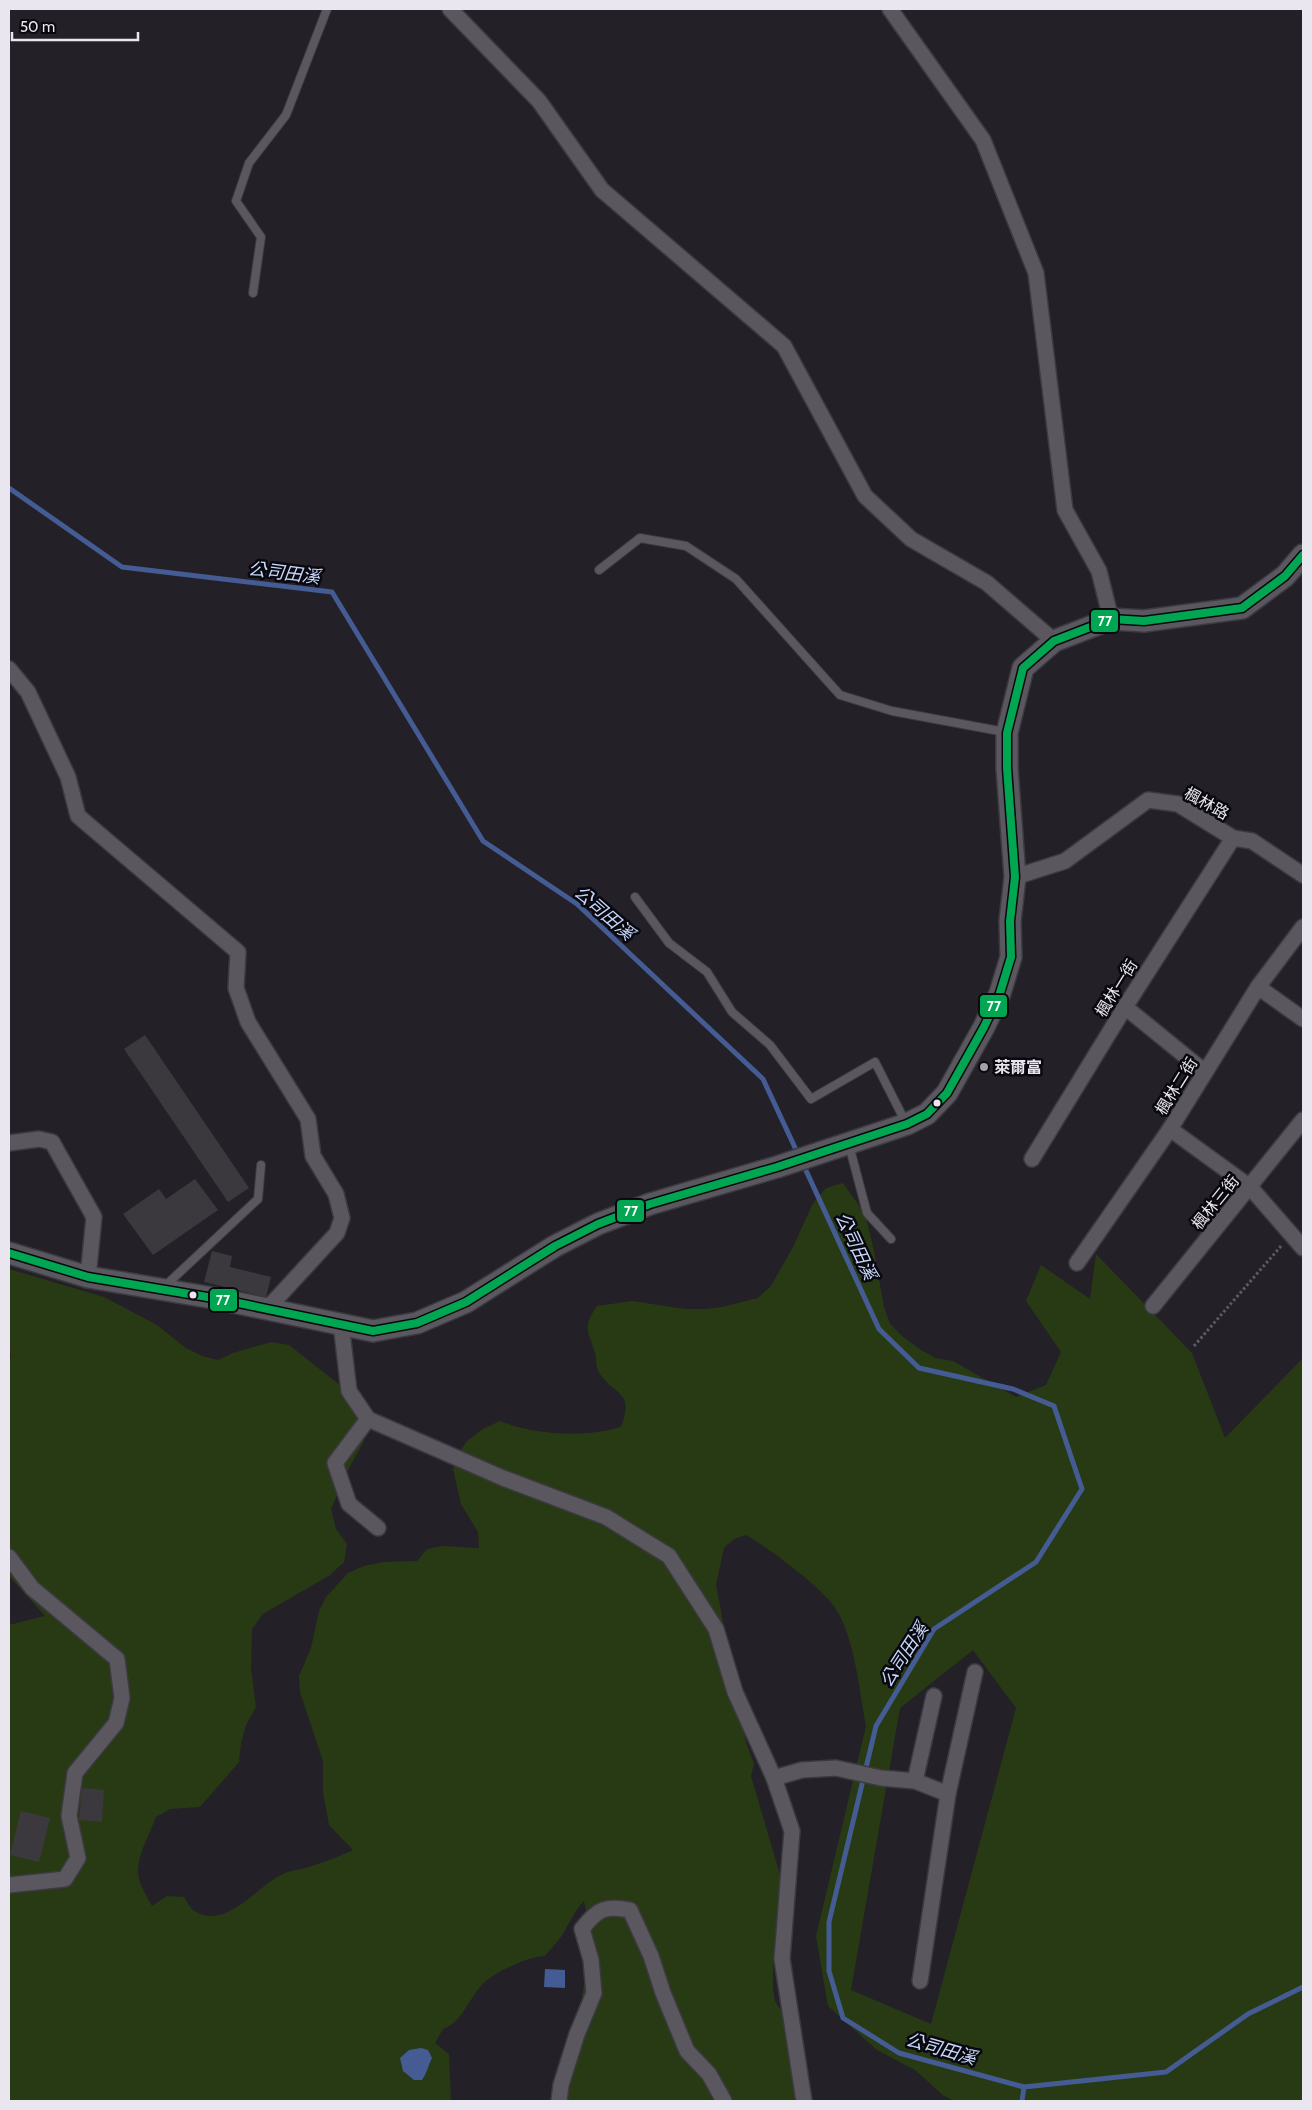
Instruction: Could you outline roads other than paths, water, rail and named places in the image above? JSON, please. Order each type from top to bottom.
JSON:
[{"type":"main road","points":[[9,1253],[88,1277],[267,1309],[373,1331],[417,1324],[466,1302],[555,1246],[598,1224],[650,1204],[777,1167],[907,1124],[927,1114],[948,1093],[968,1059],[1000,993],[1011,957],[1010,921],[1015,877],[1007,768],[1007,733],[1022,668],[1054,641],[1111,619],[1144,621],[1242,608],[1285,576],[1303,555]]},
{"type":"street","points":[[450,9],[539,101],[602,190],[784,346],[865,496],[910,539],[987,583],[1054,641]]},
{"type":"street","points":[[890,9],[983,140],[1036,273],[1066,510],[1099,571],[1111,619]]},
{"type":"street","points":[[9,669],[28,692],[68,777],[78,816],[238,952],[236,988],[248,1022],[308,1119],[313,1156],[336,1194],[342,1218],[337,1233],[267,1309]]},
{"type":"street","name":"楓林路","points":[[1015,877],[1065,860],[1148,800],[1178,804],[1233,838],[1252,841],[1303,875]]},
{"type":"street","name":"楓林一街","points":[[1032,1159],[1125,1007],[1233,838]]},
{"type":"street","name":"楓林二街","points":[[1078,1263],[1170,1129],[1258,987],[1303,927]]},
{"type":"street","points":[[1258,987],[1303,1019]]},
{"type":"street","points":[[1125,1007],[1206,1072]]},
{"type":"street","name":"楓林三街","points":[[1153,1306],[1303,1120]]},
{"type":"street","points":[[1170,1129],[1250,1188],[1303,1248]]},
{"type":"street","points":[[9,1143],[39,1139],[52,1142],[94,1217],[88,1277]]},
{"type":"street","points":[[341,1324],[349,1391],[368,1419],[503,1478],[606,1517],[669,1556],[716,1629],[735,1692],[774,1778],[792,1831],[782,1959],[804,2101]]},
{"type":"street","points":[[368,1419],[335,1463],[349,1504],[378,1528]]},
{"type":"street","points":[[9,1556],[32,1588],[117,1659],[122,1698],[116,1723],[75,1773],[69,1816],[78,1858],[65,1879],[9,1885]]},
{"type":"street","points":[[920,1981],[948,1794],[975,1672]]},
{"type":"street","points":[[915,1781],[934,1696]]},
{"type":"street","points":[[774,1778],[802,1770],[836,1768],[881,1778],[915,1781],[948,1794]]},
{"type":"street","points":[[559,2101],[577,2034],[594,1993],[591,1960],[582,1929],[592,1915],[614,1907],[630,1910],[651,1956],[663,1993],[687,2052],[709,2074],[724,2101]]},
{"type":"lane","points":[[253,293],[261,237],[236,201],[249,164],[286,115],[327,9]]},
{"type":"lane","points":[[599,570],[640,538],[686,546],[736,578],[840,695],[892,711],[1007,733]]},
{"type":"lane","points":[[635,897],[669,943],[707,972],[732,1012],[770,1045],[811,1099],[875,1062],[907,1124]]},
{"type":"lane","points":[[848,1143],[867,1213],[891,1239]]},
{"type":"lane","points":[[161,1289],[258,1199],[261,1165]]},
{"type":"water","points":[[545,1969],[565,1970],[565,1988],[544,1987]]},
{"type":"water","points":[[421,2048],[428,2050],[432,2058],[422,2080],[414,2080],[403,2071],[400,2058],[409,2050]]},
{"type":"waterway","name":"公司田溪","points":[[9,488],[122,567],[332,592],[483,841],[577,904],[763,1079],[798,1154]]},
{"type":"waterway","name":"公司田溪","points":[[803,1164],[879,1329],[919,1368],[1013,1389],[1054,1406],[1082,1489],[1036,1562],[934,1629],[876,1726],[829,1922],[829,1971],[843,2018],[899,2053],[1024,2087],[1022,2101]]},
{"type":"waterway","points":[[1024,2087],[1166,2072],[1248,2014],[1303,1987]]},
{"type":"place","name":"萊爾富","points":[[984,1067]]}]
